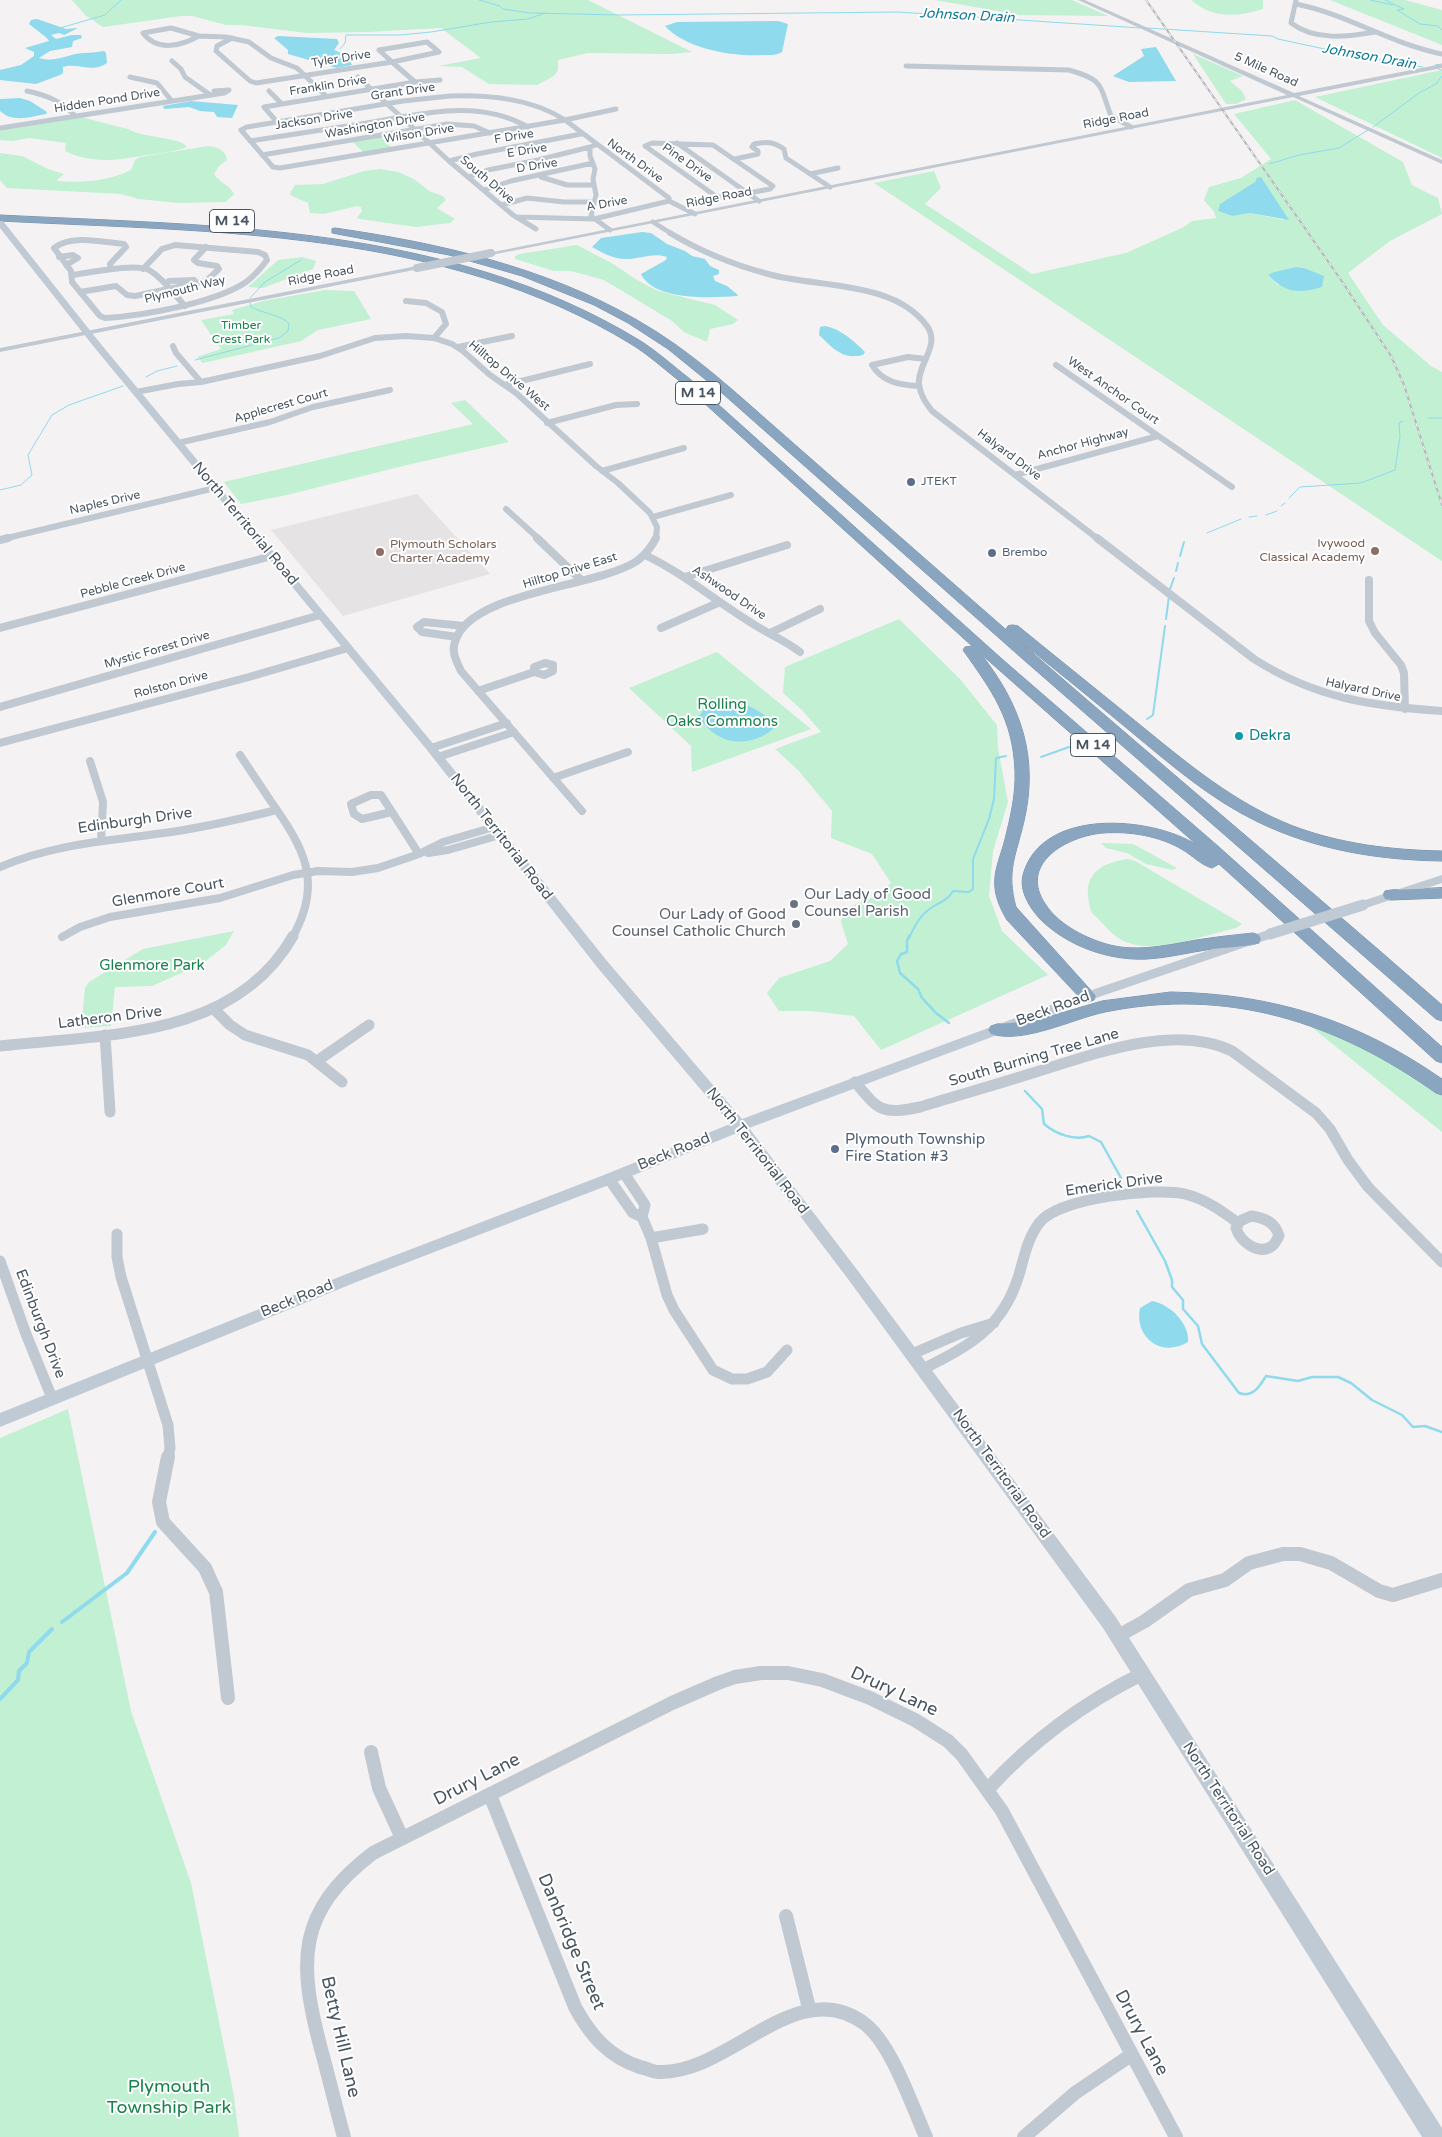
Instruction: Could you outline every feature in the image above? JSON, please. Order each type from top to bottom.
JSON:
[{"type":"highway","name":"M 14","points":[[28,209],[237,221]]},
{"type":"highway","name":"M 14","points":[[1,222],[246,233],[340,243],[445,264],[500,280],[555,301],[606,326],[659,360],[873,549],[997,662],[1214,851],[1442,1057]]},
{"type":"highway","name":"M 14","points":[[328,230],[407,242],[471,258],[555,285],[609,309],[655,335],[685,356],[882,527],[1062,688],[1332,916],[1442,1015]]},
{"type":"highway","points":[[882,527],[925,558],[1165,752],[1238,806],[1279,826],[1315,840],[1350,849],[1387,855],[1442,856]]},
{"type":"highway","points":[[873,549],[900,581],[965,644],[995,682],[1007,704],[1020,743],[1022,793],[1003,874],[1003,888],[1008,907],[1013,916],[1088,996]]},
{"type":"highway","points":[[1253,939],[1206,944],[1156,953],[1124,953],[1105,949],[1068,934],[1044,914],[1035,902],[1032,890],[1034,869],[1042,853],[1053,844],[1079,832],[1113,828],[1153,832],[1178,840],[1199,852],[1313,941]]},
{"type":"highway","points":[[1391,895],[1442,893]]},
{"type":"highway","points":[[1332,916],[1363,936],[1425,988],[1442,999]]},
{"type":"highway","points":[[997,1030],[1038,1026],[1088,1010],[1139,1000],[1169,998],[1226,1000],[1294,1014],[1333,1027],[1390,1054],[1442,1088]]},
{"type":"main road","name":"North Territorial Road","points":[[1,222],[88,334],[435,753],[602,964],[740,1126],[912,1354],[1093,1599],[1118,1636],[1435,2137]]},
{"type":"main road","name":"Beck Road","points":[[0,1420],[373,1269],[855,1082],[1088,996],[1253,939],[1442,879]]},
{"type":"street","name":"5 Mile Road","points":[[1081,0],[1442,162]]},
{"type":"street","points":[[1376,32],[1359,35],[1330,35],[1306,31],[1291,23],[1296,2],[1317,8],[1420,49],[1442,54]]},
{"type":"street","points":[[199,36],[186,42],[160,46],[153,44],[144,34],[146,31],[171,28],[199,36],[232,38],[253,44],[271,58],[295,67],[326,96]]},
{"type":"street","name":"Tyler Drive","points":[[232,38],[216,48],[218,54],[248,80],[259,82],[351,70],[438,53],[425,42],[379,49],[392,61]]},
{"type":"street","points":[[172,61],[181,69],[185,78],[209,94]]},
{"type":"street","points":[[392,61],[415,82]]},
{"type":"street","points":[[906,66],[1069,70],[1089,76],[1098,82],[1111,116],[1132,127]]},
{"type":"street","name":"Ridge Road","points":[[0,350],[1442,66]]},
{"type":"street","points":[[130,77],[157,83],[171,100]]},
{"type":"street","name":"South Drive","points":[[358,77],[468,177],[517,217],[536,229]]},
{"type":"street","name":"Franklin Drive","points":[[277,122],[264,108],[280,103],[415,82],[440,80]]},
{"type":"street","points":[[26,91],[41,93],[68,107],[74,116]]},
{"type":"street","points":[[269,91],[280,103]]},
{"type":"street","name":"Hidden Pond Drive","points":[[0,128],[216,93]]},
{"type":"street","name":"Grant Drive","points":[[250,141],[242,129],[387,104],[442,97],[492,97],[536,105],[565,120]]},
{"type":"street","name":"Wilson Drive","points":[[262,155],[272,167],[277,168],[565,120],[616,108]]},
{"type":"street","name":"Jackson Drive","points":[[250,141],[441,110],[475,110],[507,116],[528,126]]},
{"type":"street","name":"North Drive","points":[[565,120],[669,198],[669,201],[695,214]]},
{"type":"street","name":"Washington Drive","points":[[262,155],[414,129],[460,124],[478,127],[490,133]]},
{"type":"street","name":"F Drive","points":[[449,160],[477,153],[525,146],[563,136],[582,134]]},
{"type":"street","points":[[250,141],[262,155]]},
{"type":"street","points":[[676,144],[712,145],[735,159],[758,154],[752,147],[754,144],[773,142],[784,148],[784,156],[786,158],[830,188]]},
{"type":"street","name":"Pine Drive","points":[[676,144],[645,144],[717,196],[726,198],[773,188],[773,185],[735,159]]},
{"type":"street","points":[[676,144],[759,201]]},
{"type":"street","name":"E Drive","points":[[468,177],[492,167],[540,160],[597,145]]},
{"type":"street","points":[[590,147],[590,156],[595,169],[593,185],[596,195],[592,216],[610,230]]},
{"type":"street","name":"D Drive","points":[[484,190],[505,181],[565,172],[593,163]]},
{"type":"street","points":[[810,174],[838,168]]},
{"type":"street","points":[[538,176],[567,184],[593,185]]},
{"type":"street","points":[[502,205],[527,198],[564,202],[594,202]]},
{"type":"street","name":"A Drive","points":[[517,217],[594,219],[669,201]]},
{"type":"street","points":[[654,222],[678,238],[765,274],[862,291],[900,304],[918,315],[930,329],[933,342],[918,386],[892,382],[874,369],[872,365],[908,357],[926,358]]},
{"type":"street","points":[[66,265],[78,258],[59,256],[54,248],[66,240],[124,244],[126,247],[110,264],[111,269]]},
{"type":"street","name":"Plymouth Way","points":[[59,256],[72,275],[72,282],[100,316],[105,318],[183,304],[221,294],[242,285],[268,260],[265,255],[258,252],[175,245],[167,246],[143,268]]},
{"type":"street","points":[[80,292],[116,286],[127,295],[135,296],[205,281],[219,269],[217,266],[198,263],[194,260],[206,247]]},
{"type":"street","points":[[72,275],[126,267],[143,268],[160,278],[169,290],[193,313]]},
{"type":"street","points":[[160,278],[169,281],[205,281]]},
{"type":"street","points":[[169,281],[190,302],[193,313]]},
{"type":"street","points":[[406,301],[428,303],[444,314],[446,319],[445,326],[434,338]]},
{"type":"street","name":"Hilltop Drive West","points":[[138,395],[183,388],[201,382],[320,356],[375,338],[406,336],[434,338],[458,347],[602,471]]},
{"type":"street","points":[[458,347],[512,336]]},
{"type":"street","points":[[173,346],[176,353],[201,382]]},
{"type":"street","points":[[505,386],[590,364]]},
{"type":"street","name":"West Anchor Court","points":[[1056,365],[1232,487]]},
{"type":"street","name":"Halyard Drive","points":[[918,386],[921,397],[932,411],[1270,670],[1296,683],[1326,694],[1360,703],[1442,718]]},
{"type":"street","name":"Applecrest Court","points":[[178,443],[261,424],[313,407],[390,390]]},
{"type":"street","points":[[548,423],[616,405],[637,404]]},
{"type":"street","name":"Anchor Highway","points":[[1015,475],[1158,436]]},
{"type":"street","points":[[602,471],[684,448]]},
{"type":"street","points":[[602,471],[618,483],[653,517],[731,495]]},
{"type":"street","name":"Naples Drive","points":[[0,540],[215,488]]},
{"type":"street","points":[[506,508],[536,538],[558,555],[581,580]]},
{"type":"street","name":"Hilltop Drive East","points":[[582,811],[478,691],[456,662],[453,650],[457,637],[464,626],[477,615],[493,607],[624,567],[644,555],[653,546],[657,537],[658,526],[653,517]]},
{"type":"street","points":[[685,577],[787,545]]},
{"type":"street","name":"Ashwood Drive","points":[[644,555],[666,564],[751,623],[788,642],[800,652]]},
{"type":"street","name":"Pebble Creek Drive","points":[[0,628],[272,556]]},
{"type":"street","points":[[1369,580],[1369,621],[1375,634],[1401,665],[1404,673],[1405,710]]},
{"type":"street","points":[[661,628],[720,602]]},
{"type":"street","points":[[770,633],[820,610]]},
{"type":"street","name":"Mystic Forest Drive","points":[[0,707],[320,615]]},
{"type":"street","points":[[457,637],[422,632],[417,627],[424,622],[464,626]]},
{"type":"street","name":"Rolston Drive","points":[[0,743],[249,677],[348,648]]},
{"type":"street","points":[[478,691],[534,672]]},
{"type":"street","name":"Halyard Drive","points":[[1405,710],[1442,711]]},
{"type":"street","points":[[435,753],[506,723]]},
{"type":"street","points":[[435,753],[514,732]]},
{"type":"street","points":[[553,778],[628,752]]},
{"type":"street","name":"Latheron Drive","points":[[0,1046],[165,1027],[214,1009],[238,994],[258,978],[289,943],[299,925],[306,906],[309,872],[300,845],[240,755]]},
{"type":"street","points":[[90,761],[103,802],[102,841]]},
{"type":"street","name":"Edinburgh Drive","points":[[0,868],[40,852],[102,841],[184,830],[277,810]]},
{"type":"street","points":[[393,812],[419,854]]},
{"type":"street","name":"Glenmore Court","points":[[62,938],[80,927],[110,917],[220,898],[270,881],[309,872],[363,870],[419,854],[448,850],[497,831]]},
{"type":"street","points":[[214,1009],[230,1025],[245,1035],[295,1050],[317,1061],[342,1082]]},
{"type":"street","points":[[317,1061],[369,1025]]},
{"type":"street","points":[[105,1035],[110,1112]]},
{"type":"street","name":"South Burning Tree Lane","points":[[855,1082],[875,1107],[892,1112],[920,1107],[1112,1049],[1142,1044],[1184,1042],[1217,1044],[1232,1051],[1316,1113],[1330,1129],[1348,1160],[1368,1187],[1442,1262]]},
{"type":"street","points":[[624,1173],[645,1205],[642,1217],[651,1238],[670,1303],[710,1366],[718,1374],[740,1380],[767,1372],[787,1350]]},
{"type":"street","points":[[609,1179],[633,1213],[642,1217]]},
{"type":"street","name":"Emerick Drive","points":[[923,1369],[976,1342],[998,1322],[1013,1294],[1035,1229],[1040,1221],[1056,1209],[1074,1204],[1165,1191],[1187,1194],[1203,1201],[1238,1223]]},
{"type":"street","points":[[651,1238],[703,1229]]},
{"type":"street","points":[[117,1234],[117,1257],[121,1277],[168,1425],[170,1448],[159,1502],[163,1522],[205,1568],[216,1592],[228,1698]]},
{"type":"street","name":"Edinburgh Drive","points":[[0,1261],[26,1334],[52,1398]]},
{"type":"street","points":[[912,1354],[961,1333],[998,1322]]},
{"type":"street","points":[[1118,1636],[1146,1621],[1189,1590],[1225,1580],[1249,1563],[1283,1554],[1300,1554],[1330,1563],[1379,1591],[1393,1594],[1442,1580]]},
{"type":"street","name":"Drury Lane","points":[[402,1838],[672,1703],[718,1682],[748,1674],[775,1672],[822,1680],[870,1698],[915,1720],[948,1741],[962,1755],[988,1788],[1176,2137]]},
{"type":"street","points":[[988,1788],[1021,1754],[1061,1720],[1099,1696],[1142,1674]]},
{"type":"street","points":[[371,1752],[379,1788],[402,1838]]},
{"type":"street","name":"Danbridge Street","points":[[490,1795],[575,2007],[592,2034],[615,2056],[633,2066],[651,2072],[670,2073],[684,2071],[702,2064],[808,2008],[826,2008],[847,2013],[865,2024],[878,2038],[888,2054],[926,2137]]},
{"type":"street","name":"Betty Hill Lane","points":[[344,2137],[309,2001],[306,1974],[307,1952],[312,1930],[321,1909],[343,1877],[373,1852],[402,1838]]},
{"type":"street","points":[[786,1916],[808,2008]]},
{"type":"street","points":[[1024,2137],[1069,2096],[1131,2055]]},
{"type":"shaded area","name":"Plymouth Scholars Charter Academy","points":[[417,494],[490,574],[343,616],[271,530]]},
{"type":"green space","points":[[72,0],[588,0],[692,52],[671,54],[588,53],[558,60],[558,70],[554,76],[537,85],[489,84],[462,67],[438,66],[481,58],[441,28],[307,33],[226,25],[192,16],[103,27],[85,15]]},
{"type":"green space","points":[[935,0],[1072,0],[1108,16],[1020,15]]},
{"type":"green space","points":[[1191,0],[1263,0],[1263,9],[1244,14],[1226,15],[1208,11]]},
{"type":"green space","points":[[1330,0],[1405,0],[1442,10],[1442,45]]},
{"type":"green space","points":[[1193,54],[1243,76],[1230,81],[1242,91],[1246,99],[1236,104],[1226,104]]},
{"type":"green space","points":[[1442,70],[1442,158],[1315,97]]},
{"type":"green space","points":[[1295,100],[1403,162],[1412,185],[1438,198],[1442,214],[1390,241],[1348,273],[1383,325],[1431,366],[1442,372],[1442,561],[874,183],[934,171],[941,188],[925,204],[1032,274],[1126,253],[1182,228],[1192,221],[1216,218],[1214,212],[1204,200],[1209,187],[1241,178],[1271,159],[1234,114]],"holes":[[[1257,178],[1263,180],[1284,220],[1250,213],[1232,216],[1218,211],[1220,205],[1256,182]],[[1296,267],[1304,268],[1278,285],[1268,276],[1274,272]]]},
{"type":"green space","points":[[81,117],[142,134],[177,141],[187,147],[170,152],[103,160],[84,158],[65,151],[66,143],[29,138],[13,141],[0,140],[0,130]]},
{"type":"green space","points":[[380,136],[392,148],[364,153],[352,141]]},
{"type":"green space","points":[[208,146],[220,150],[225,154],[227,160],[219,166],[214,174],[234,194],[226,202],[178,203],[139,199],[121,194],[7,188],[0,180],[0,153],[22,156],[48,169],[64,174],[58,181],[78,182],[105,179],[122,174],[131,170],[135,160],[140,157]]},
{"type":"green space","points":[[380,169],[398,172],[414,179],[429,191],[443,196],[446,200],[437,208],[455,219],[450,223],[416,227],[357,218],[362,211],[361,207],[357,206],[324,214],[310,213],[308,203],[292,196],[290,193],[295,185],[323,184],[364,171]]},
{"type":"green space","points":[[577,245],[658,291],[715,305],[738,320],[733,324],[710,329],[707,342],[684,332],[672,321],[604,280],[571,271],[554,271],[515,259],[515,256],[520,254]]},
{"type":"green space","points":[[302,257],[316,261],[313,269],[263,288],[248,287],[278,260]]},
{"type":"green space","name":"Timber Crest Park","points":[[325,290],[354,291],[371,319],[318,330],[301,341],[203,363],[197,357],[221,349],[201,320],[234,314],[232,310],[263,301]]},
{"type":"green space","points":[[465,400],[509,442],[287,495],[241,504],[224,482],[473,424],[451,403]]},
{"type":"green space","points":[[899,619],[959,678],[997,725],[998,748],[1008,802],[993,851],[989,896],[1002,931],[1048,975],[881,1050],[854,1016],[812,1011],[779,1011],[767,993],[779,978],[830,961],[848,944],[841,922],[844,909],[876,896],[891,883],[872,854],[831,838],[832,811],[798,770],[775,749],[821,732],[802,710],[783,693],[785,667]]},
{"type":"green space","name":"Rolling Oaks Commons","points":[[717,652],[811,729],[692,772],[691,746],[629,688]]},
{"type":"green space","points":[[1101,843],[1133,844],[1177,868],[1172,870],[1146,864],[1127,853],[1106,848]]},
{"type":"green space","points":[[1128,859],[1135,861],[1242,924],[1236,928],[1166,945],[1138,945],[1122,940],[1113,934],[1093,914],[1089,903],[1088,886],[1090,879],[1099,869],[1113,862]]},
{"type":"green space","name":"Glenmore Park","points":[[234,931],[226,945],[202,964],[152,986],[115,987],[111,1026],[81,1028],[85,988],[89,982],[143,949]]},
{"type":"green space","points":[[1294,1013],[1333,1027],[1442,1090],[1442,1132]]},
{"type":"green space","name":"Plymouth Township Park","points":[[68,1409],[131,1711],[191,1883],[234,2096],[239,2137],[0,2137],[0,1438]]},
{"type":"water","points":[[37,19],[66,29],[78,28],[64,35],[59,33],[51,35],[56,39],[72,35],[81,35],[82,38],[73,41],[72,47],[50,51],[39,58],[62,58],[104,51],[107,63],[96,68],[63,67],[63,73],[60,75],[36,84],[0,80],[0,70],[21,65],[34,56],[34,52],[25,48],[49,41],[29,24],[31,20]]},
{"type":"water","points":[[778,21],[788,24],[782,52],[772,55],[738,55],[711,50],[685,41],[665,26],[677,22]]},
{"type":"water","points":[[278,36],[337,39],[339,43],[334,50],[349,60],[352,65],[337,68],[288,54],[288,50],[274,38]]},
{"type":"water","points":[[1156,47],[1176,81],[1129,82],[1113,76],[1144,56],[1141,49]]},
{"type":"water","points":[[20,98],[30,101],[47,112],[46,114],[28,118],[16,118],[5,115],[0,111],[0,99]]},
{"type":"water","points":[[191,101],[238,105],[232,118],[217,117],[214,112],[200,111],[189,107],[164,109],[163,106]]},
{"type":"water","points":[[1261,177],[1289,220],[1250,213],[1232,216],[1218,211],[1220,204]]},
{"type":"water","points":[[642,232],[651,233],[667,244],[692,256],[705,259],[710,266],[719,270],[719,274],[713,276],[715,281],[727,286],[738,295],[699,297],[670,293],[648,283],[641,274],[666,260],[667,257],[657,255],[621,259],[592,247],[601,238]]},
{"type":"water","points":[[1296,267],[1324,276],[1322,287],[1306,291],[1286,289],[1268,275]]},
{"type":"water","points":[[825,326],[847,336],[865,352],[863,355],[849,356],[838,352],[819,335],[820,327]]},
{"type":"water","points":[[717,699],[740,703],[756,710],[769,719],[774,725],[773,729],[753,740],[732,741],[722,738],[713,733],[699,716],[710,701]]},
{"type":"water","points":[[1152,1301],[1166,1306],[1178,1316],[1186,1328],[1188,1342],[1169,1348],[1152,1342],[1146,1336],[1141,1328],[1139,1319],[1140,1308]]},
{"type":"waterway","points":[[60,28],[105,15],[121,0]]},
{"type":"waterway","name":"Johnson Drain","points":[[479,0],[500,6],[503,9],[544,13]]},
{"type":"waterway","points":[[1370,0],[1393,5]]},
{"type":"waterway","points":[[1385,0],[1404,9],[1397,10],[1420,24],[1438,26],[1442,30]]},
{"type":"waterway","name":"Johnson Drain","points":[[544,13],[619,15],[898,12],[1141,28]]},
{"type":"waterway","points":[[340,49],[345,43],[346,35],[400,35],[431,32],[491,22],[528,19],[544,13]]},
{"type":"waterway","name":"Johnson Drain","points":[[1147,28],[1272,36],[1278,39],[1362,57],[1423,67]]},
{"type":"waterway","points":[[1435,65],[1442,64]]},
{"type":"waterway","name":"Johnson Drain","points":[[1438,69],[1442,70]]},
{"type":"waterway","points":[[1373,127],[1419,93],[1436,84],[1442,76]]},
{"type":"waterway","points":[[1269,164],[1299,155],[1339,148],[1368,130]]},
{"type":"waterway","points":[[250,298],[265,282],[301,260]]},
{"type":"waterway","points":[[195,360],[279,338],[288,331],[289,324],[286,321],[251,307],[250,303]]},
{"type":"waterway","points":[[146,377],[157,371],[177,366]]},
{"type":"waterway","points":[[0,490],[21,485],[32,475],[28,455],[52,415],[69,405],[123,386]]},
{"type":"waterway","points":[[1428,418],[1442,418]]},
{"type":"waterway","points":[[1289,498],[1300,487],[1361,483],[1395,470],[1400,436],[1399,423],[1403,421]]},
{"type":"waterway","points":[[1281,506],[1285,503]]},
{"type":"waterway","points":[[1266,515],[1277,511]]},
{"type":"waterway","points":[[1249,517],[1257,516]]},
{"type":"waterway","points":[[1207,533],[1241,519]]},
{"type":"waterway","points":[[1180,556],[1184,542]]},
{"type":"waterway","points":[[1176,571],[1178,563]]},
{"type":"waterway","points":[[1170,589],[1174,578]]},
{"type":"waterway","points":[[1166,619],[1169,596]]},
{"type":"waterway","points":[[1147,719],[1153,715],[1165,626]]},
{"type":"waterway","points":[[1041,757],[1069,747]]},
{"type":"waterway","points":[[909,938],[924,914],[946,899],[953,891],[969,892],[973,889],[973,859],[989,819],[994,799],[996,758],[1006,756]]},
{"type":"waterway","points":[[909,936],[907,952],[901,954],[897,961],[900,973],[918,989],[922,998],[936,1013],[949,1023]]},
{"type":"waterway","points":[[1025,1091],[1042,1109],[1044,1124],[1049,1128],[1065,1136],[1077,1138],[1089,1136],[1101,1142],[1121,1178]]},
{"type":"waterway","points":[[1137,1211],[1165,1261],[1172,1280],[1172,1287],[1183,1300],[1183,1309],[1198,1326],[1202,1344],[1239,1393],[1252,1393],[1266,1376],[1298,1381],[1312,1377],[1338,1377],[1351,1383],[1372,1400],[1402,1415],[1413,1427],[1425,1426],[1442,1432]]},
{"type":"waterway","points":[[62,1622],[127,1573],[155,1532]]},
{"type":"waterway","points":[[0,1699],[18,1680],[19,1671],[27,1663],[29,1652],[52,1629]]},
{"type":"railway","points":[[1146,0],[1341,280],[1391,356],[1404,385],[1442,505]]},
{"type":"place","name":"JTEKT","points":[[911,482]]},
{"type":"place","name":"Ivywood Classical Academy","points":[[1375,551]]},
{"type":"place","name":"Plymouth Scholars Charter Academy","points":[[380,552]]},
{"type":"place","name":"Brembo","points":[[992,553]]},
{"type":"place","name":"Dekra","points":[[1239,736]]},
{"type":"place","name":"Our Lady of Good Counsel Parish","points":[[794,904]]},
{"type":"place","name":"Our Lady of Good Counsel Catholic Church","points":[[796,924]]},
{"type":"place","name":"Plymouth Township Fire Station #3","points":[[835,1149]]}]
